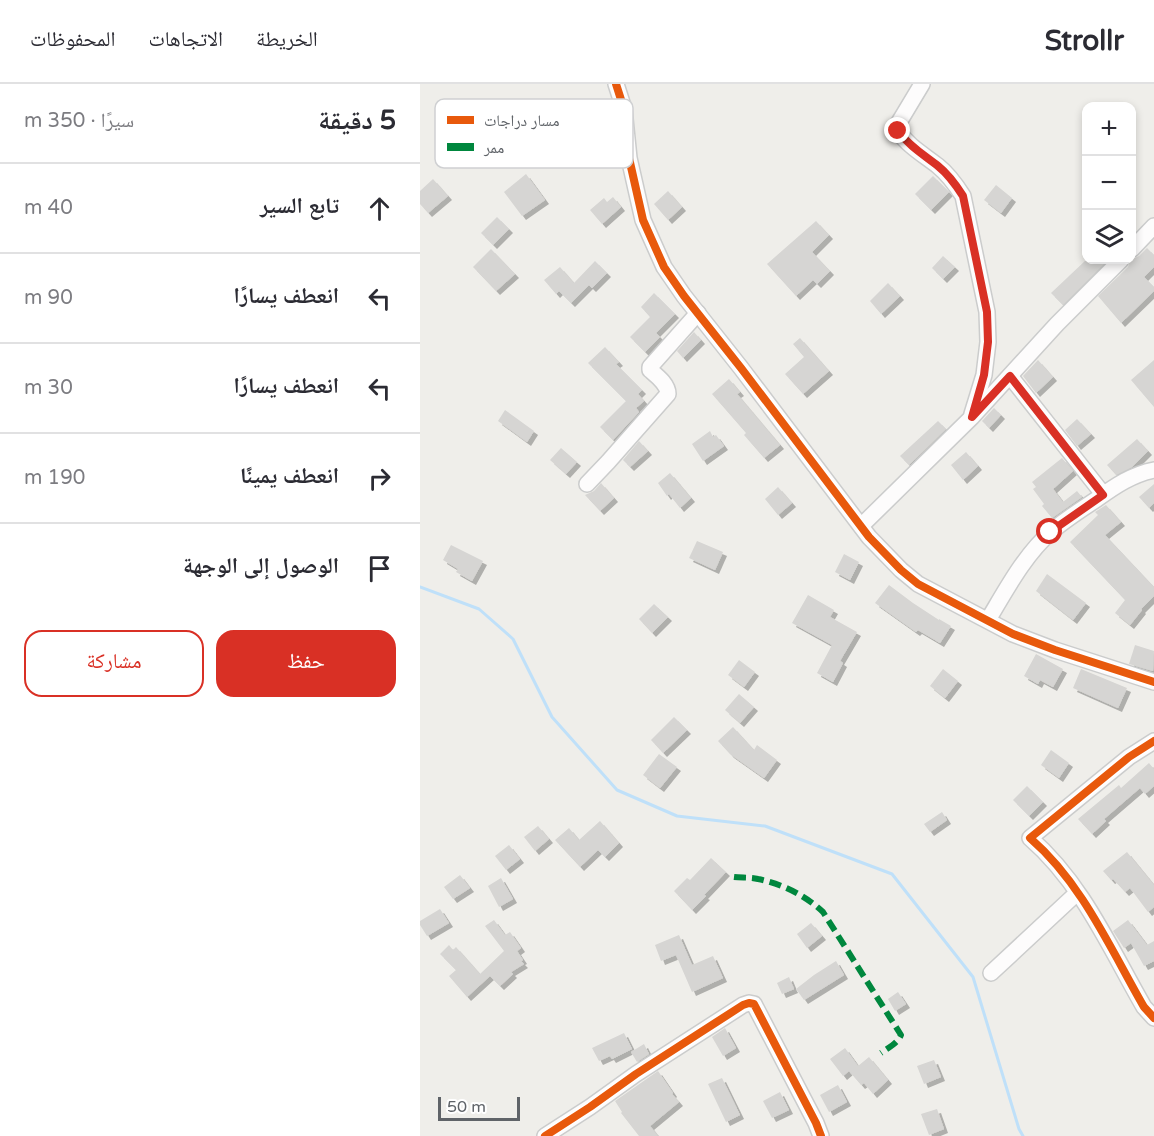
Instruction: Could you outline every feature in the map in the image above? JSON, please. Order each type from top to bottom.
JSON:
[{"type":"street","points":[[616,84],[621,99]]},
{"type":"street","points":[[922,84],[898,124],[898,131],[904,139],[940,167],[963,196],[987,312],[988,342],[984,375],[972,417]]},
{"type":"street","points":[[631,168],[643,220],[664,267],[861,526],[901,570],[918,584],[1013,634],[1054,651],[1154,682]]},
{"type":"street","points":[[1136,246],[1150,236]]},
{"type":"street","points":[[861,526],[972,417],[1057,324],[1117,264]]},
{"type":"street","points":[[587,484],[668,394],[666,385],[650,370],[650,367],[698,313]]},
{"type":"street","points":[[1010,376],[1103,495]]},
{"type":"street","points":[[988,620],[1009,584],[1045,538],[1070,517],[1103,495],[1143,472],[1154,470]]},
{"type":"street","points":[[1154,741],[1129,757],[1030,838],[1062,871],[1077,892],[1104,934],[1144,1007],[1154,1018]]},
{"type":"street","points":[[991,973],[1077,892]]},
{"type":"street","points":[[545,1136],[636,1074],[743,1005],[750,1003],[754,1004],[821,1136]]},
{"type":"building","points":[[526,174],[545,200],[522,216],[504,192]]},
{"type":"building","points":[[933,176],[949,192],[931,210],[915,194]]},
{"type":"building","points":[[433,179],[448,196],[428,213],[420,204],[420,191]]},
{"type":"building","points":[[996,185],[1012,198],[1001,213],[984,200]]},
{"type":"building","points":[[668,191],[682,207],[668,220],[654,204]]},
{"type":"building","points":[[613,197],[621,207],[602,224],[590,210],[604,198],[607,202]]},
{"type":"building","points":[[497,217],[509,229],[493,245],[481,233]]},
{"type":"building","points":[[816,221],[829,235],[812,252],[830,271],[817,284],[813,280],[796,296],[767,264]]},
{"type":"building","points":[[1147,248],[1154,255],[1154,267],[1144,277],[1154,287],[1154,291],[1121,323],[1098,296],[1129,264],[1136,264],[1136,257]]},
{"type":"building","points":[[491,249],[515,274],[496,291],[473,267]]},
{"type":"building","points":[[943,256],[955,267],[943,279],[932,268]]},
{"type":"building","points":[[595,261],[607,273],[592,288],[589,285],[571,303],[559,291],[556,294],[544,280],[560,267],[574,283]]},
{"type":"building","points":[[1082,264],[1104,264],[1063,305],[1051,293]]},
{"type":"building","points":[[888,283],[900,296],[881,314],[870,301]]},
{"type":"building","points":[[654,293],[675,314],[656,333],[660,337],[645,352],[630,337],[650,317],[641,307]]},
{"type":"building","points":[[694,332],[701,340],[683,358],[677,351]]},
{"type":"building","points":[[800,338],[829,371],[803,394],[785,374],[804,357],[793,344]]},
{"type":"building","points":[[605,347],[619,362],[616,364],[642,390],[638,394],[644,401],[636,408],[639,412],[613,440],[600,427],[626,401],[588,363]]},
{"type":"building","points":[[1038,360],[1053,377],[1036,393],[1023,376]]},
{"type":"building","points":[[1154,360],[1154,407],[1131,380]]},
{"type":"building","points":[[729,379],[740,392],[737,394],[780,445],[764,458],[712,394]]},
{"type":"building","points":[[994,408],[1001,415],[989,428],[982,421]]},
{"type":"building","points":[[505,410],[534,431],[527,442],[498,421]]},
{"type":"building","points":[[1077,419],[1091,434],[1077,446],[1065,430]]},
{"type":"building","points":[[938,421],[946,429],[909,465],[900,456]]},
{"type":"building","points":[[710,431],[713,437],[716,435],[724,446],[703,461],[692,444]]},
{"type":"building","points":[[1137,439],[1148,451],[1132,467],[1116,475],[1107,465]]},
{"type":"building","points":[[639,441],[648,451],[630,467],[623,460]]},
{"type":"building","points":[[561,448],[577,462],[566,474],[550,460]]},
{"type":"building","points":[[966,452],[978,466],[963,480],[951,465]]},
{"type":"building","points":[[1062,458],[1073,471],[1053,489],[1063,502],[1077,491],[1082,497],[1052,518],[1042,506],[1044,504],[1033,489],[1036,487],[1032,482]]},
{"type":"building","points":[[670,473],[691,498],[680,508],[669,494],[667,496],[658,483]]},
{"type":"building","points":[[601,483],[614,498],[600,511],[585,495],[594,491]]},
{"type":"building","points":[[1154,484],[1154,503],[1149,508],[1139,497]]},
{"type":"building","points":[[778,487],[792,503],[778,515],[765,499]]},
{"type":"building","points":[[1106,505],[1121,522],[1105,535],[1154,587],[1154,596],[1130,625],[1115,613],[1125,600],[1070,542],[1098,515],[1095,512]]},
{"type":"building","points":[[697,541],[723,552],[715,570],[689,558]]},
{"type":"building","points":[[451,545],[483,561],[472,581],[456,572],[458,569],[443,560]]},
{"type":"building","points":[[844,554],[859,562],[850,580],[835,572]]},
{"type":"building","points":[[1047,574],[1086,603],[1073,620],[1036,591]]},
{"type":"building","points":[[889,585],[951,626],[940,643],[918,630],[916,632],[875,603]]},
{"type":"building","points":[[808,595],[834,610],[830,617],[857,632],[840,661],[843,663],[833,682],[817,673],[832,645],[792,623]]},
{"type":"building","points":[[654,604],[668,617],[652,633],[639,619]]},
{"type":"building","points":[[1135,645],[1154,651],[1153,671],[1129,664]]},
{"type":"building","points":[[1036,654],[1063,669],[1053,687],[1040,680],[1038,684],[1024,676]]},
{"type":"building","points":[[739,660],[755,672],[744,687],[728,675]]},
{"type":"building","points":[[943,669],[958,681],[945,698],[930,686]]},
{"type":"building","points":[[1081,669],[1127,688],[1118,708],[1073,688]]},
{"type":"building","points":[[739,694],[754,707],[740,723],[725,710]]},
{"type":"building","points":[[674,717],[687,730],[663,753],[651,740]]},
{"type":"building","points":[[733,727],[754,750],[757,745],[777,760],[764,778],[730,754],[718,741]]},
{"type":"building","points":[[1051,750],[1069,763],[1059,778],[1041,765]]},
{"type":"building","points":[[659,754],[677,767],[660,788],[643,775]]},
{"type":"building","points":[[1149,763],[1154,769],[1154,786],[1145,794],[1140,788],[1104,819],[1106,821],[1092,834],[1078,819],[1119,785],[1121,788]]},
{"type":"building","points":[[1027,786],[1043,802],[1029,816],[1013,800]]},
{"type":"building","points":[[942,812],[947,820],[930,832],[924,824]]},
{"type":"building","points":[[600,821],[619,843],[605,857],[598,850],[580,867],[555,840],[569,828],[579,840]]},
{"type":"building","points":[[538,826],[549,839],[535,851],[524,837]]},
{"type":"building","points":[[509,845],[520,859],[506,870],[495,856]]},
{"type":"building","points":[[1127,852],[1154,885],[1154,907],[1148,912],[1130,888],[1125,892],[1103,871]]},
{"type":"building","points":[[711,858],[726,872],[692,910],[674,891],[687,878],[690,880]]},
{"type":"building","points":[[460,875],[470,888],[453,899],[444,887]]},
{"type":"building","points":[[501,878],[513,899],[499,907],[488,886]]},
{"type":"building","points":[[440,909],[449,923],[427,936],[420,921]]},
{"type":"building","points":[[494,920],[505,935],[510,932],[521,948],[517,951],[524,964],[511,972],[513,974],[500,986],[490,976],[467,997],[449,976],[456,970],[440,954],[449,945],[453,950],[456,947],[480,974],[504,951],[485,926]]},
{"type":"building","points":[[1128,920],[1147,945],[1154,941],[1154,961],[1144,966],[1131,943],[1124,948],[1113,931]]},
{"type":"building","points":[[811,923],[822,936],[807,948],[797,934]]},
{"type":"building","points":[[679,935],[692,965],[713,956],[723,978],[692,992],[676,955],[661,961],[655,945]]},
{"type":"building","points":[[836,961],[844,975],[804,1000],[796,989]]},
{"type":"building","points":[[789,977],[794,989],[782,994],[777,983]]},
{"type":"building","points":[[898,992],[906,1004],[895,1011],[888,999]]},
{"type":"building","points":[[725,1028],[736,1048],[723,1056],[712,1037]]},
{"type":"building","points":[[624,1033],[632,1049],[612,1059],[610,1056],[599,1061],[592,1048]]},
{"type":"building","points":[[644,1044],[649,1054],[637,1062],[631,1052]]},
{"type":"building","points":[[845,1048],[858,1066],[869,1057],[888,1080],[873,1094],[864,1083],[861,1085],[849,1071],[843,1076],[830,1059]]},
{"type":"building","points":[[934,1060],[941,1077],[924,1084],[917,1066]]},
{"type":"building","points":[[658,1071],[679,1102],[650,1126],[658,1136],[639,1136],[621,1113],[615,1101]]},
{"type":"building","points":[[722,1078],[740,1115],[726,1122],[708,1084]]},
{"type":"building","points":[[838,1085],[847,1102],[829,1112],[820,1095]]},
{"type":"building","points":[[780,1092],[789,1110],[772,1118],[763,1101]]},
{"type":"building","points":[[937,1109],[944,1129],[929,1135],[921,1114]]},
{"type":"waterway","points":[[420,587],[479,609],[513,639],[552,717],[617,790],[677,816],[765,826],[892,874],[973,977],[1023,1136]]},
{"type":"marked path","points":[[734,877],[755,878],[784,887],[809,900],[823,912],[901,1035],[895,1043],[881,1053]]},
{"type":"cycle path","points":[[616,84],[621,99]]},
{"type":"cycle path","points":[[631,168],[643,220],[664,267],[869,537],[901,570],[918,584],[1013,634],[1154,682]]},
{"type":"cycle path","points":[[1154,741],[1129,757],[1030,838],[1065,875],[1080,896],[1107,939],[1144,1007],[1154,1018]]},
{"type":"cycle path","points":[[545,1136],[636,1074],[749,1003],[754,1004],[821,1136]]},
{"type":"route","points":[[898,131],[925,157],[940,167],[963,196],[987,312],[988,342],[984,375],[972,417],[1010,376],[1103,495],[1050,532]]}]
